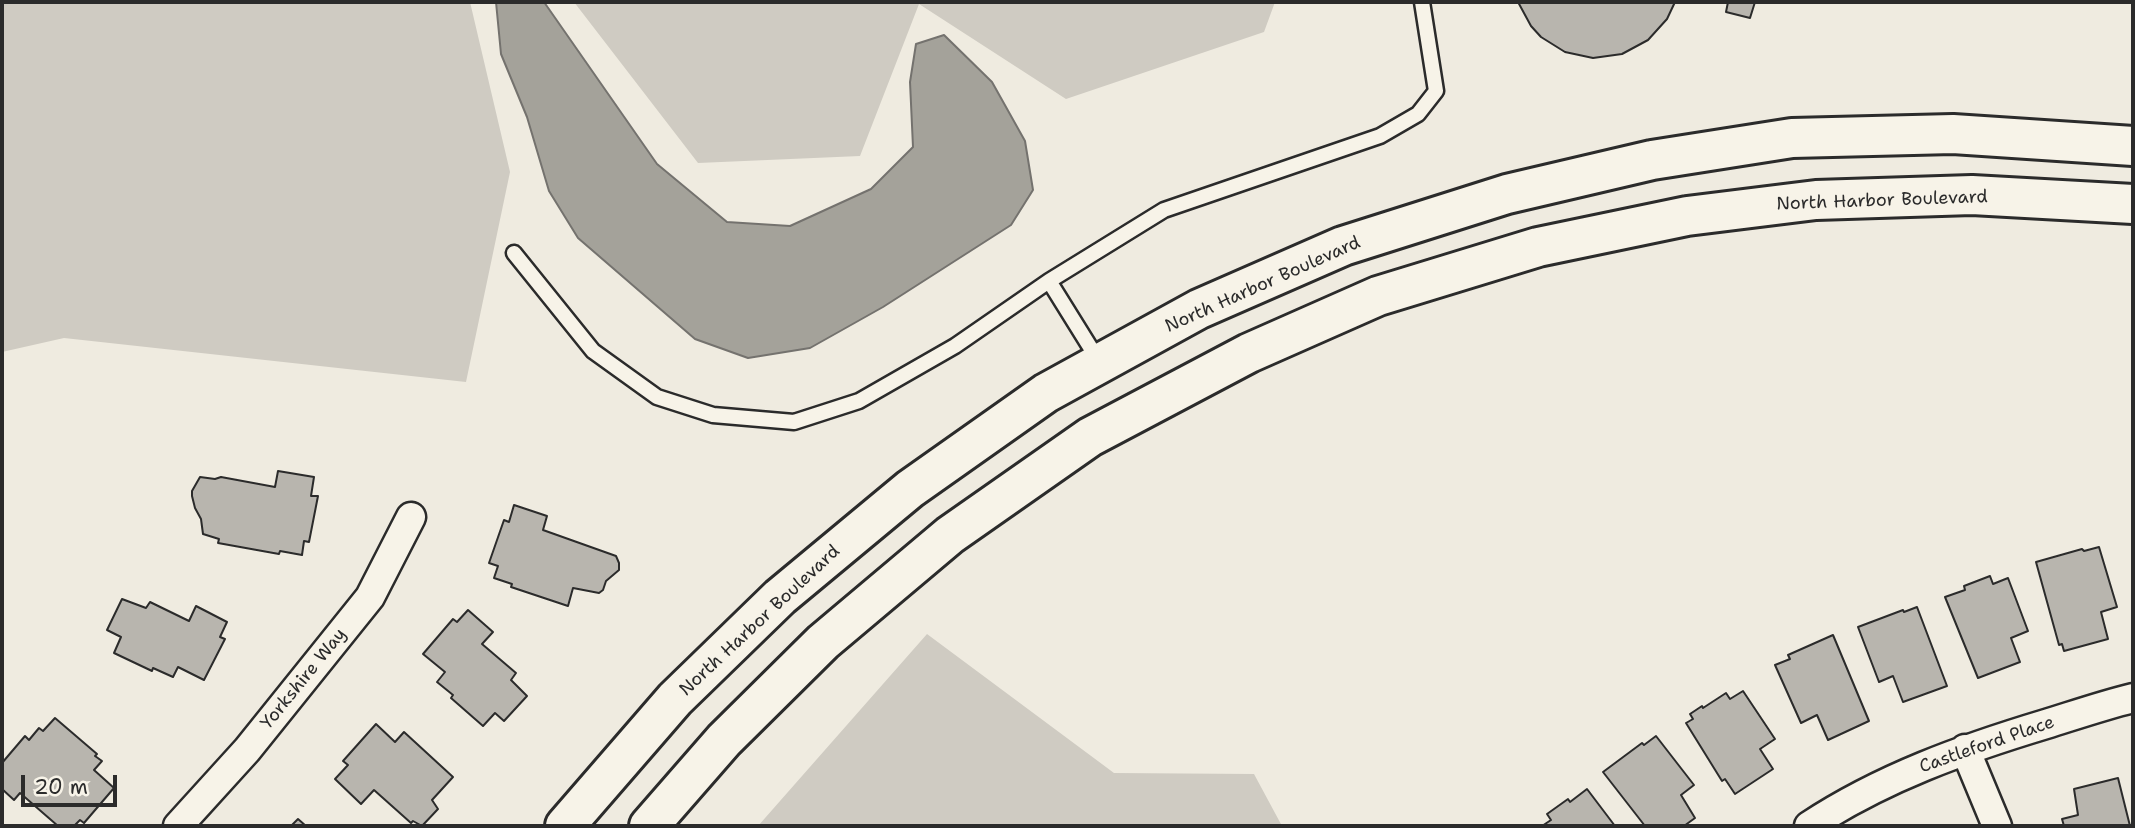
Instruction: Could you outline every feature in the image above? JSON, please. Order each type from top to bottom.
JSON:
[{"type":"main road","name":"North Harbor Boulevard","points":[[565,826],[675,699],[780,597],[910,489],[1046,394],[1199,309],[1343,246],[1507,194],[1652,160],[1792,138],[1954,134],[2133,146]]},
{"type":"main road","name":"North Harbor Boulevard","points":[[649,826],[724,740],[823,642],[950,535],[1090,437],[1249,353],[1378,296],[1538,247],[1687,216],[1816,200],[1972,195],[2133,204]]},
{"type":"street","name":"Yorkshire Way","points":[[178,826],[247,750],[370,597],[411,517]]},
{"type":"street","name":"Castleford Place","points":[[1809,826],[1899,776],[1965,749],[2133,698]]},
{"type":"street","points":[[1965,749],[1997,826]]},
{"type":"lane","points":[[514,253],[593,351],[657,397],[713,415],[794,422],[859,401],[955,346],[1049,281],[1164,210],[1380,136],[1418,114],[1436,92],[1422,2]]},
{"type":"lane","points":[[1049,281],[1101,364]]},
{"type":"shaded area","points":[[2,2],[470,2],[510,172],[466,382],[64,338],[2,352]]},
{"type":"shaded area","points":[[496,2],[544,2],[657,164],[727,222],[790,226],[871,189],[913,147],[910,82],[916,44],[944,35],[992,82],[1025,141],[1033,190],[1011,225],[883,307],[810,348],[748,358],[695,339],[578,238],[549,191],[527,117],[501,54]]},
{"type":"shaded area","points":[[574,2],[1275,2],[1264,32],[1066,99],[919,4],[860,156],[698,163]]},
{"type":"shaded area","points":[[927,634],[1114,773],[1254,774],[1282,826],[758,826]]},
{"type":"building","points":[[1518,2],[1675,2],[1667,19],[1648,40],[1622,54],[1593,58],[1565,52],[1541,37],[1531,26]]},
{"type":"building","points":[[1728,2],[1755,2],[1750,18],[1726,12]]},
{"type":"building","points":[[278,471],[314,477],[311,496],[318,496],[309,542],[304,541],[302,555],[280,551],[279,554],[218,543],[219,539],[203,534],[201,519],[192,496],[200,477],[221,477],[275,487]]},
{"type":"building","points":[[514,505],[547,516],[543,530],[616,556],[619,570],[606,581],[599,593],[573,588],[568,606],[511,587],[512,584],[494,578],[498,566],[489,563],[504,520],[509,522]]},
{"type":"building","points":[[2099,547],[2117,607],[2101,612],[2108,639],[2064,651],[2062,644],[2059,645],[2036,562]]},
{"type":"building","points":[[1990,576],[1993,584],[2008,578],[2028,631],[2011,638],[2020,662],[1978,678],[1945,597],[1965,590],[1964,586]]},
{"type":"building","points":[[122,599],[146,608],[150,602],[189,621],[196,606],[227,622],[220,637],[225,639],[204,680],[178,667],[173,677],[153,668],[152,671],[114,653],[121,637],[107,630]]},
{"type":"building","points":[[1917,607],[1947,686],[1903,702],[1893,676],[1879,682],[1858,627]]},
{"type":"building","points":[[468,610],[493,632],[482,644],[516,673],[511,680],[527,696],[504,721],[495,713],[483,726],[437,682],[445,672],[423,654],[453,619],[457,622]]},
{"type":"building","points":[[1833,635],[1869,721],[1828,740],[1817,715],[1801,723],[1775,665],[1790,659],[1788,655]]},
{"type":"building","points":[[1743,691],[1775,739],[1760,749],[1773,769],[1735,794],[1725,779],[1722,781],[1686,723],[1693,719],[1690,714],[1702,706],[1703,708],[1726,693],[1730,699]]},
{"type":"building","points":[[55,718],[97,754],[95,756],[102,761],[94,770],[114,788],[84,823],[80,820],[74,826],[58,826],[20,793],[14,800],[2,789],[2,763],[25,736],[29,740],[39,728],[43,731]]},
{"type":"building","points":[[376,724],[395,742],[404,732],[453,777],[432,800],[438,809],[422,826],[413,821],[411,823],[374,790],[361,804],[335,779],[348,765],[343,761]]},
{"type":"building","points":[[1656,736],[1694,785],[1681,795],[1695,818],[1684,826],[1645,826],[1603,772]]},
{"type":"building","points":[[2118,778],[2130,826],[2064,826],[2062,819],[2078,815],[2074,789]]},
{"type":"building","points":[[1587,789],[1615,826],[1542,826],[1551,820],[1547,814]]},
{"type":"building","points":[[298,819],[306,826],[291,826]]}]
